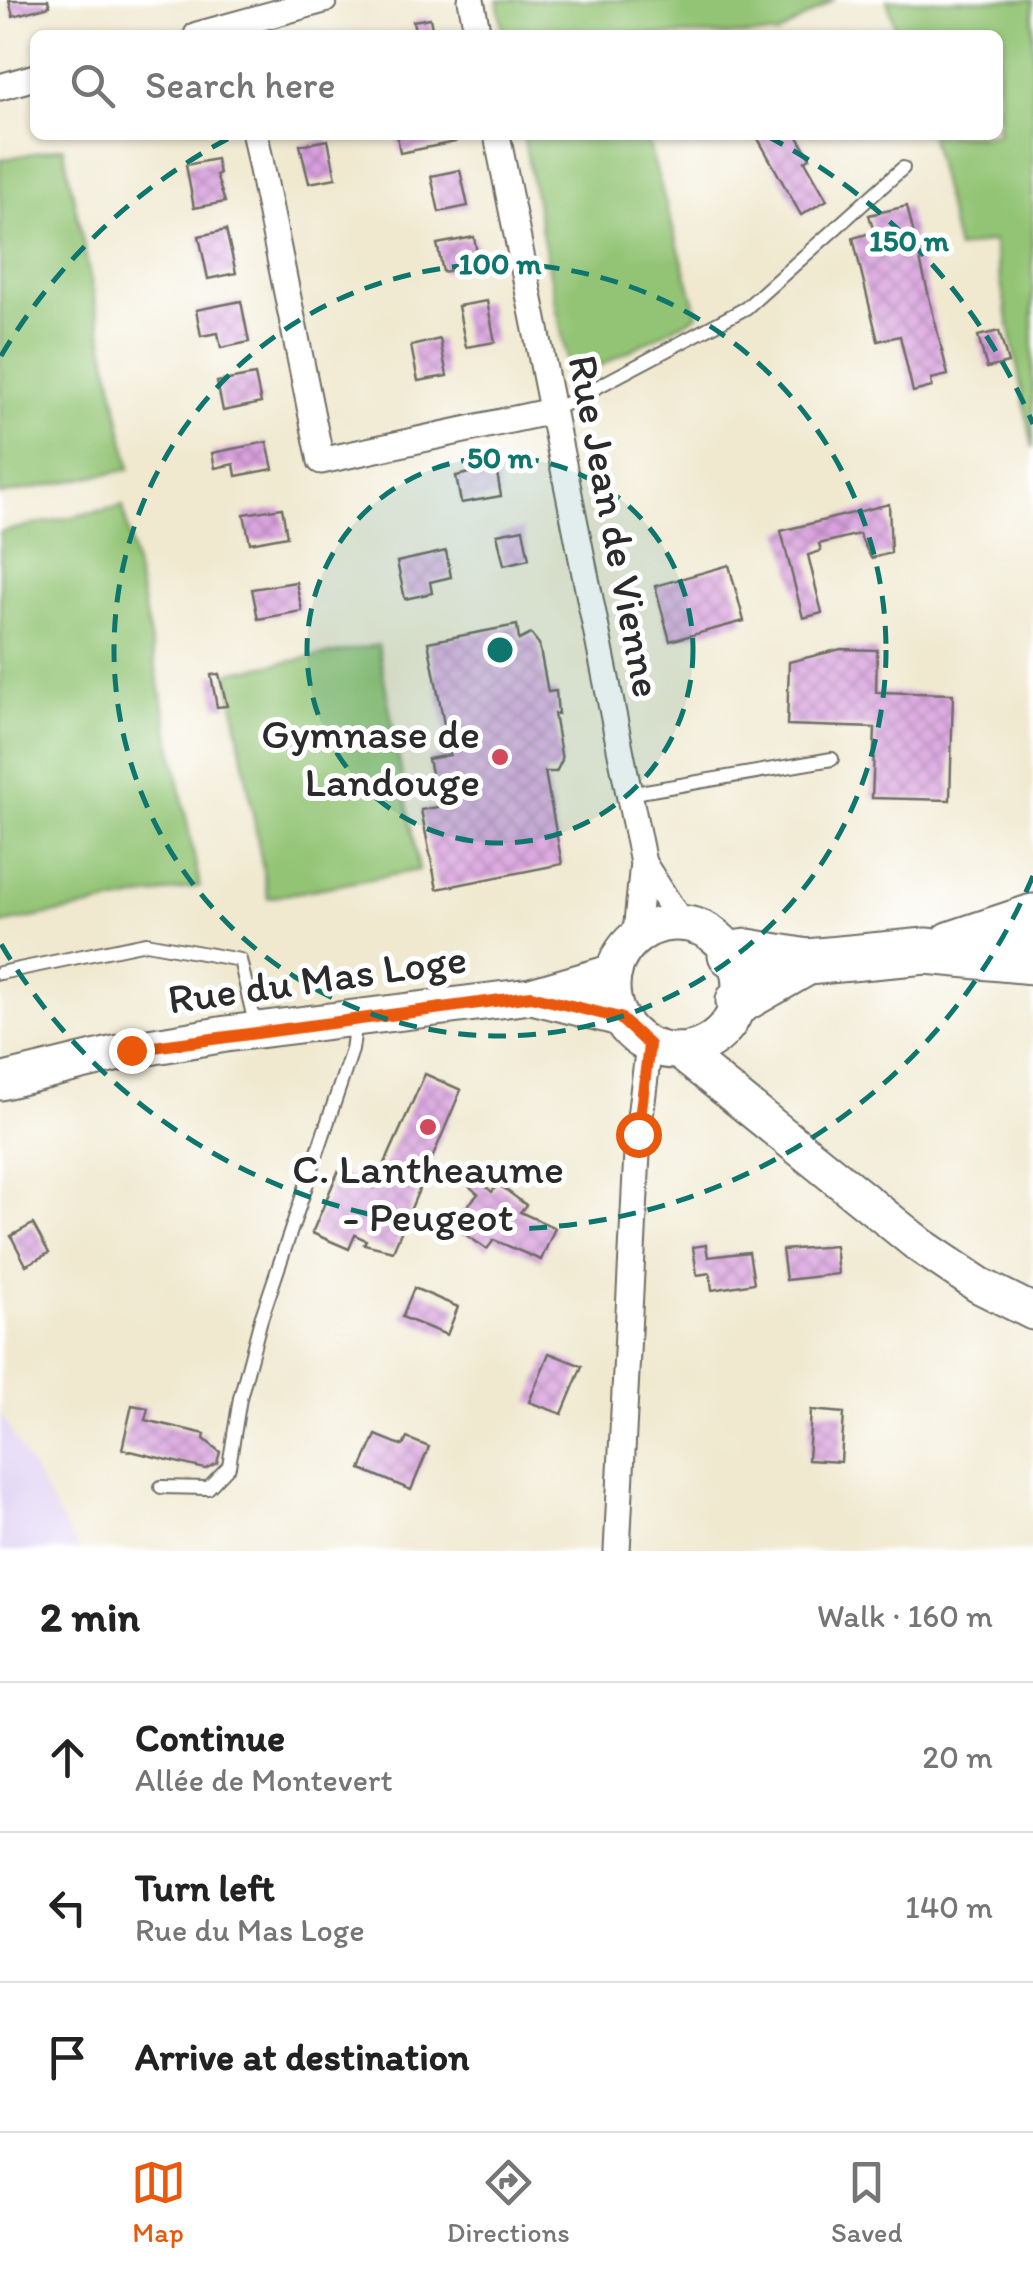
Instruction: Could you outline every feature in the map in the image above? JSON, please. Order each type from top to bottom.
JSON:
[{"type":"highway","points":[[926,952],[1010,928],[1033,917]]},
{"type":"highway","points":[[731,954],[747,952],[807,962],[926,952],[1033,961]]},
{"type":"highway","points":[[734,1012],[807,962]]},
{"type":"main road","points":[[728,1087],[740,979],[731,954],[714,935],[681,922],[641,933],[624,950],[614,972],[612,994],[620,1018],[728,1087],[750,1113],[921,1246],[979,1285],[1033,1312]]},
{"type":"main road","name":"Rue du Mas Loge","points":[[0,1082],[131,1050],[256,1030],[531,996],[614,972]]},
{"type":"main road","name":"Rue du Mas Loge","points":[[531,996],[620,1018]]},
{"type":"main road","points":[[664,1048],[710,1042],[734,1012]]},
{"type":"street","points":[[234,30],[324,0]]},
{"type":"street","points":[[470,0],[477,30]]},
{"type":"street","points":[[0,87],[30,79]]},
{"type":"street","points":[[256,140],[321,460],[552,411]]},
{"type":"street","name":"Rue Jean de Vienne","points":[[499,140],[643,864],[638,923],[641,933]]},
{"type":"street","points":[[643,864],[681,922]]},
{"type":"street","points":[[617,1551],[638,1134],[664,1048]]},
{"type":"lane","points":[[552,411],[746,308],[903,168]]},
{"type":"lane","points":[[628,794],[832,759]]},
{"type":"lane","points":[[0,973],[146,943],[240,960],[256,1030]]},
{"type":"lane","points":[[161,1487],[208,1488],[230,1466],[240,1398],[261,1320],[352,1050],[356,1017]]},
{"type":"shaded area","points":[[0,1413],[79,1551],[0,1551]]},
{"type":"green space","points":[[497,0],[833,0],[785,30],[503,30]]},
{"type":"green space","points":[[887,0],[1033,0],[1033,448],[993,241],[957,249],[931,140],[1003,140],[1003,30],[896,30]]},
{"type":"green space","points":[[524,140],[647,140],[698,315],[571,381]]},
{"type":"green space","points":[[63,147],[130,469],[0,495],[0,160]]},
{"type":"green space","points":[[123,506],[200,886],[0,924],[0,532]]},
{"type":"green space","points":[[378,645],[419,870],[268,898],[228,673]]},
{"type":"building","points":[[9,0],[48,0],[50,6],[13,16]]},
{"type":"building","points":[[430,18],[432,30],[415,30],[413,21]]},
{"type":"building","points":[[328,140],[336,178],[309,183],[300,145]]},
{"type":"building","points":[[398,140],[455,140],[455,142],[400,153]]},
{"type":"building","points":[[759,140],[800,140],[810,158],[805,161],[827,200],[801,215]]},
{"type":"building","points":[[216,159],[216,175],[225,202],[194,208],[186,165]]},
{"type":"building","points":[[460,170],[468,206],[439,212],[431,176]]},
{"type":"building","points":[[907,206],[948,375],[931,379],[932,387],[913,392],[900,336],[878,341],[853,238],[874,232],[869,215]]},
{"type":"building","points":[[226,230],[236,273],[208,279],[199,236]]},
{"type":"building","points":[[474,237],[479,264],[443,272],[437,244]]},
{"type":"building","points":[[241,301],[249,342],[221,348],[218,333],[201,336],[196,310]]},
{"type":"building","points":[[487,301],[495,342],[466,347],[458,306]]},
{"type":"building","points":[[999,331],[1008,363],[987,368],[978,336]]},
{"type":"building","points":[[440,339],[447,376],[418,381],[411,346]]},
{"type":"building","points":[[255,375],[261,403],[223,411],[217,382]]},
{"type":"building","points":[[267,442],[273,469],[236,476],[234,464],[215,468],[212,453]]},
{"type":"building","points":[[496,467],[501,496],[461,503],[456,476]]},
{"type":"building","points":[[889,504],[891,553],[871,558],[859,534],[819,544],[821,551],[808,555],[822,613],[803,618],[781,531]]},
{"type":"building","points":[[282,508],[287,536],[250,543],[244,514]]},
{"type":"building","points":[[523,529],[529,559],[504,565],[497,534]]},
{"type":"building","points":[[446,551],[451,577],[430,582],[432,593],[405,599],[397,562]]},
{"type":"building","points":[[729,565],[744,621],[670,641],[655,586]]},
{"type":"building","points":[[296,582],[302,611],[258,619],[252,589]]},
{"type":"building","name":"Gymnase de Landouge","points":[[517,625],[519,640],[531,634],[539,644],[548,692],[556,691],[558,714],[554,714],[562,760],[556,772],[545,772],[562,864],[437,889],[421,810],[438,807],[428,759],[450,755],[428,642]]},
{"type":"building","points":[[841,649],[877,650],[876,692],[953,694],[950,800],[872,798],[875,728],[787,725],[789,662]]},
{"type":"building","points":[[219,674],[227,706],[217,707],[211,675]]},
{"type":"building","points":[[425,1074],[461,1090],[393,1251],[364,1244],[366,1240],[355,1235],[349,1249],[312,1233],[338,1172],[374,1188]]},
{"type":"building","points":[[477,1179],[492,1192],[498,1184],[526,1205],[520,1212],[555,1228],[541,1260],[494,1240],[487,1249],[463,1233],[472,1222],[461,1213],[478,1194],[470,1187]]},
{"type":"building","points":[[33,1224],[49,1253],[26,1265],[11,1236]]},
{"type":"building","points":[[706,1245],[708,1257],[749,1252],[754,1283],[712,1290],[710,1273],[697,1275],[693,1247]]},
{"type":"building","points":[[835,1246],[838,1274],[786,1280],[782,1250]]},
{"type":"building","points":[[414,1288],[458,1307],[447,1335],[402,1317]]},
{"type":"building","points":[[549,1353],[582,1366],[562,1414],[529,1402]]},
{"type":"building","points":[[132,1405],[148,1408],[145,1420],[205,1434],[204,1439],[220,1452],[217,1463],[205,1469],[122,1449]]},
{"type":"building","points":[[811,1410],[844,1413],[841,1462],[808,1460]]},
{"type":"building","points":[[376,1435],[403,1446],[407,1438],[429,1447],[411,1490],[361,1469]]},
{"type":"place","name":"Gymnase de Landouge","points":[[500,757]]},
{"type":"place","name":"C. Lantheaume - Peugeot","points":[[428,1127]]},
{"type":"route","points":[[131,1050],[446,1004],[531,996],[620,1018],[649,1045],[638,1134]]}]
